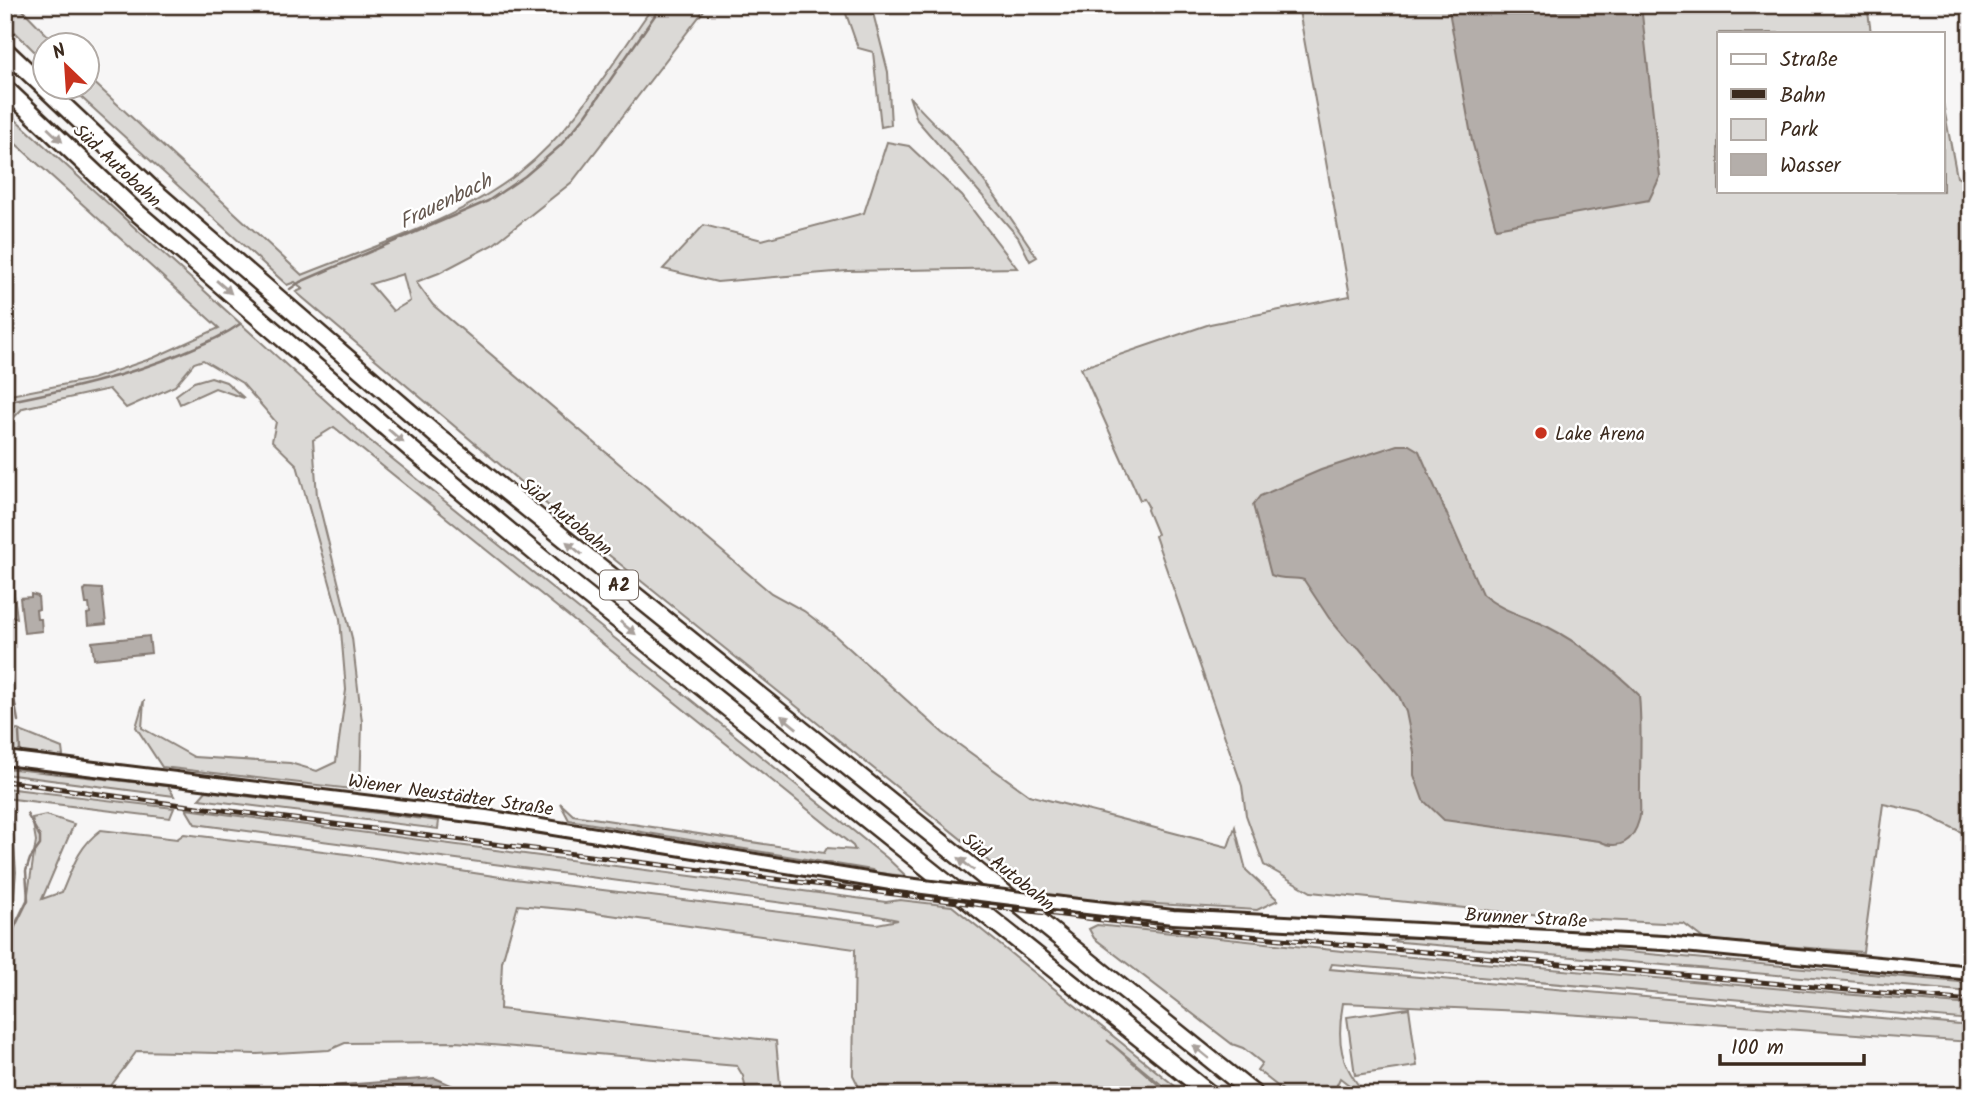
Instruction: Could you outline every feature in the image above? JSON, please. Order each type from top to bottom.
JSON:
[{"type":"highway","name":"Süd Autobahn","points":[[5,50],[152,189],[435,435],[1255,1095]]},
{"type":"highway","name":"Süd Autobahn","points":[[5,88],[134,209],[412,450],[568,580],[1211,1095]]},
{"type":"main road","name":"Wiener Neustädter Straße","points":[[5,758],[486,817],[891,883],[1078,906]]},
{"type":"main road","name":"Brunner Straße","points":[[1078,906],[1173,917],[1664,943],[1971,974]]},
{"type":"green space","points":[[5,5],[18,5],[44,32],[32,32],[32,49],[5,22]]},
{"type":"green space","points":[[654,5],[708,5],[572,182],[494,244],[416,282],[433,305],[771,593],[804,611],[830,631],[943,733],[1029,795],[1228,847],[1235,827],[1246,870],[1278,900],[1257,910],[1071,899],[1028,893],[563,518],[296,292],[303,289],[295,282],[287,285],[86,102],[102,102],[102,90],[302,275],[443,218],[496,189],[540,155],[576,115]],"holes":[[[403,274],[410,301],[393,311],[370,284]]]},
{"type":"green space","points":[[843,5],[871,5],[888,72],[891,125],[881,127],[873,52],[858,48]]},
{"type":"green space","name":"Lake Arena","points":[[1298,5],[1867,5],[1871,32],[1717,32],[1717,192],[1944,192],[1944,108],[1957,177],[1971,185],[1971,837],[1921,812],[1883,804],[1863,952],[1705,940],[1684,924],[1560,918],[1311,892],[1264,865],[1246,815],[1242,786],[1155,536],[1157,534],[1147,510],[1148,506],[1144,499],[1140,500],[1081,368],[1210,324],[1350,296]]},
{"type":"green space","points":[[909,96],[971,164],[1037,257],[1030,261],[1018,237],[917,120]]},
{"type":"green space","points":[[5,110],[369,440],[906,876],[569,820],[560,803],[573,815],[824,853],[827,848],[855,850],[334,427],[313,440],[317,496],[352,638],[362,722],[360,790],[162,767],[136,727],[144,700],[142,728],[194,757],[290,763],[317,771],[336,762],[346,690],[340,619],[297,465],[272,441],[276,422],[242,383],[203,360],[194,363],[175,386],[126,408],[109,389],[23,408],[5,427],[5,396],[92,379],[153,358],[219,328],[5,134]]},
{"type":"green space","points":[[887,142],[909,146],[962,196],[1017,268],[847,271],[717,282],[663,269],[704,225],[762,240],[864,213]]},
{"type":"green space","points":[[211,377],[226,382],[244,398],[215,388],[180,404],[176,395],[194,382]]},
{"type":"green space","points":[[5,522],[17,618],[5,614]]},
{"type":"green space","points":[[5,683],[13,722],[10,727],[62,748],[63,756],[56,759],[5,752]]},
{"type":"green space","points":[[5,768],[168,786],[174,796],[5,774]]},
{"type":"green space","points":[[5,788],[174,808],[170,818],[5,798]]},
{"type":"green space","points":[[206,791],[439,821],[438,829],[199,799]]},
{"type":"green space","points":[[5,807],[11,808],[16,872],[13,904],[5,906]]},
{"type":"green space","points":[[186,809],[886,902],[900,900],[952,906],[1186,1095],[1174,1095],[1107,1040],[1170,1095],[870,1095],[860,1089],[853,1075],[855,949],[574,910],[518,905],[502,962],[500,1009],[776,1041],[781,1095],[747,1095],[743,1076],[737,1066],[456,1042],[345,1043],[329,1050],[257,1054],[137,1051],[104,1095],[5,1095],[5,945],[27,900],[36,841],[32,818],[46,815],[74,824],[42,899],[62,892],[82,850],[101,830],[177,839],[184,834],[347,854],[514,879],[877,924],[898,920],[195,824]]},
{"type":"green space","points":[[1097,925],[1342,951],[1971,1005],[1971,1020],[1332,964],[1330,969],[1971,1026],[1971,1042],[1522,1011],[1343,1003],[1340,1030],[1342,1052],[1350,1073],[1366,1095],[1362,1095],[1340,1078],[1336,1087],[1341,1095],[1289,1095],[1257,1070],[1262,1063],[1243,1048],[1232,1044],[1094,938],[1089,929]]},
{"type":"green space","points":[[1408,937],[1504,941],[1971,983],[1971,992],[1390,941]]},
{"type":"green space","points":[[1409,1008],[1417,1066],[1355,1075],[1347,1017]]},
{"type":"water","points":[[1448,5],[1641,5],[1660,177],[1649,200],[1496,228],[1472,141]]},
{"type":"water","points":[[1397,445],[1409,445],[1419,451],[1482,594],[1504,609],[1546,626],[1571,640],[1639,695],[1640,813],[1633,834],[1619,845],[1444,820],[1423,800],[1414,775],[1414,752],[1406,712],[1399,696],[1359,648],[1349,642],[1329,618],[1304,580],[1271,575],[1253,505],[1260,496],[1321,470]]},
{"type":"water","points":[[86,588],[102,589],[106,624],[88,626],[87,614],[90,613],[89,604],[86,604]]},
{"type":"water","points":[[31,594],[38,596],[37,619],[41,619],[42,631],[24,633],[20,598],[31,597]]},
{"type":"water","points":[[149,636],[151,653],[94,659],[92,642]]},
{"type":"water","points":[[435,1078],[458,1088],[466,1095],[211,1095]]},
{"type":"waterway","name":"Frauenbach","points":[[290,289],[300,282],[488,201],[525,176],[560,146],[586,115],[662,5]]},
{"type":"waterway","name":"Frauenbach","points":[[5,402],[73,388],[161,362],[240,324]]},
{"type":"waterway","name":"Frauenbach","points":[[5,647],[18,721]]},
{"type":"waterway","name":"Frauenbach","points":[[19,733],[20,750]]},
{"type":"waterway","name":"Frauenbach","points":[[5,947],[28,900],[26,871],[30,859],[40,845],[40,837],[27,814]]},
{"type":"railway","points":[[5,781],[1182,930],[1971,1001]]},
{"type":"place","name":"Lake Arena","points":[[1541,433]]}]
